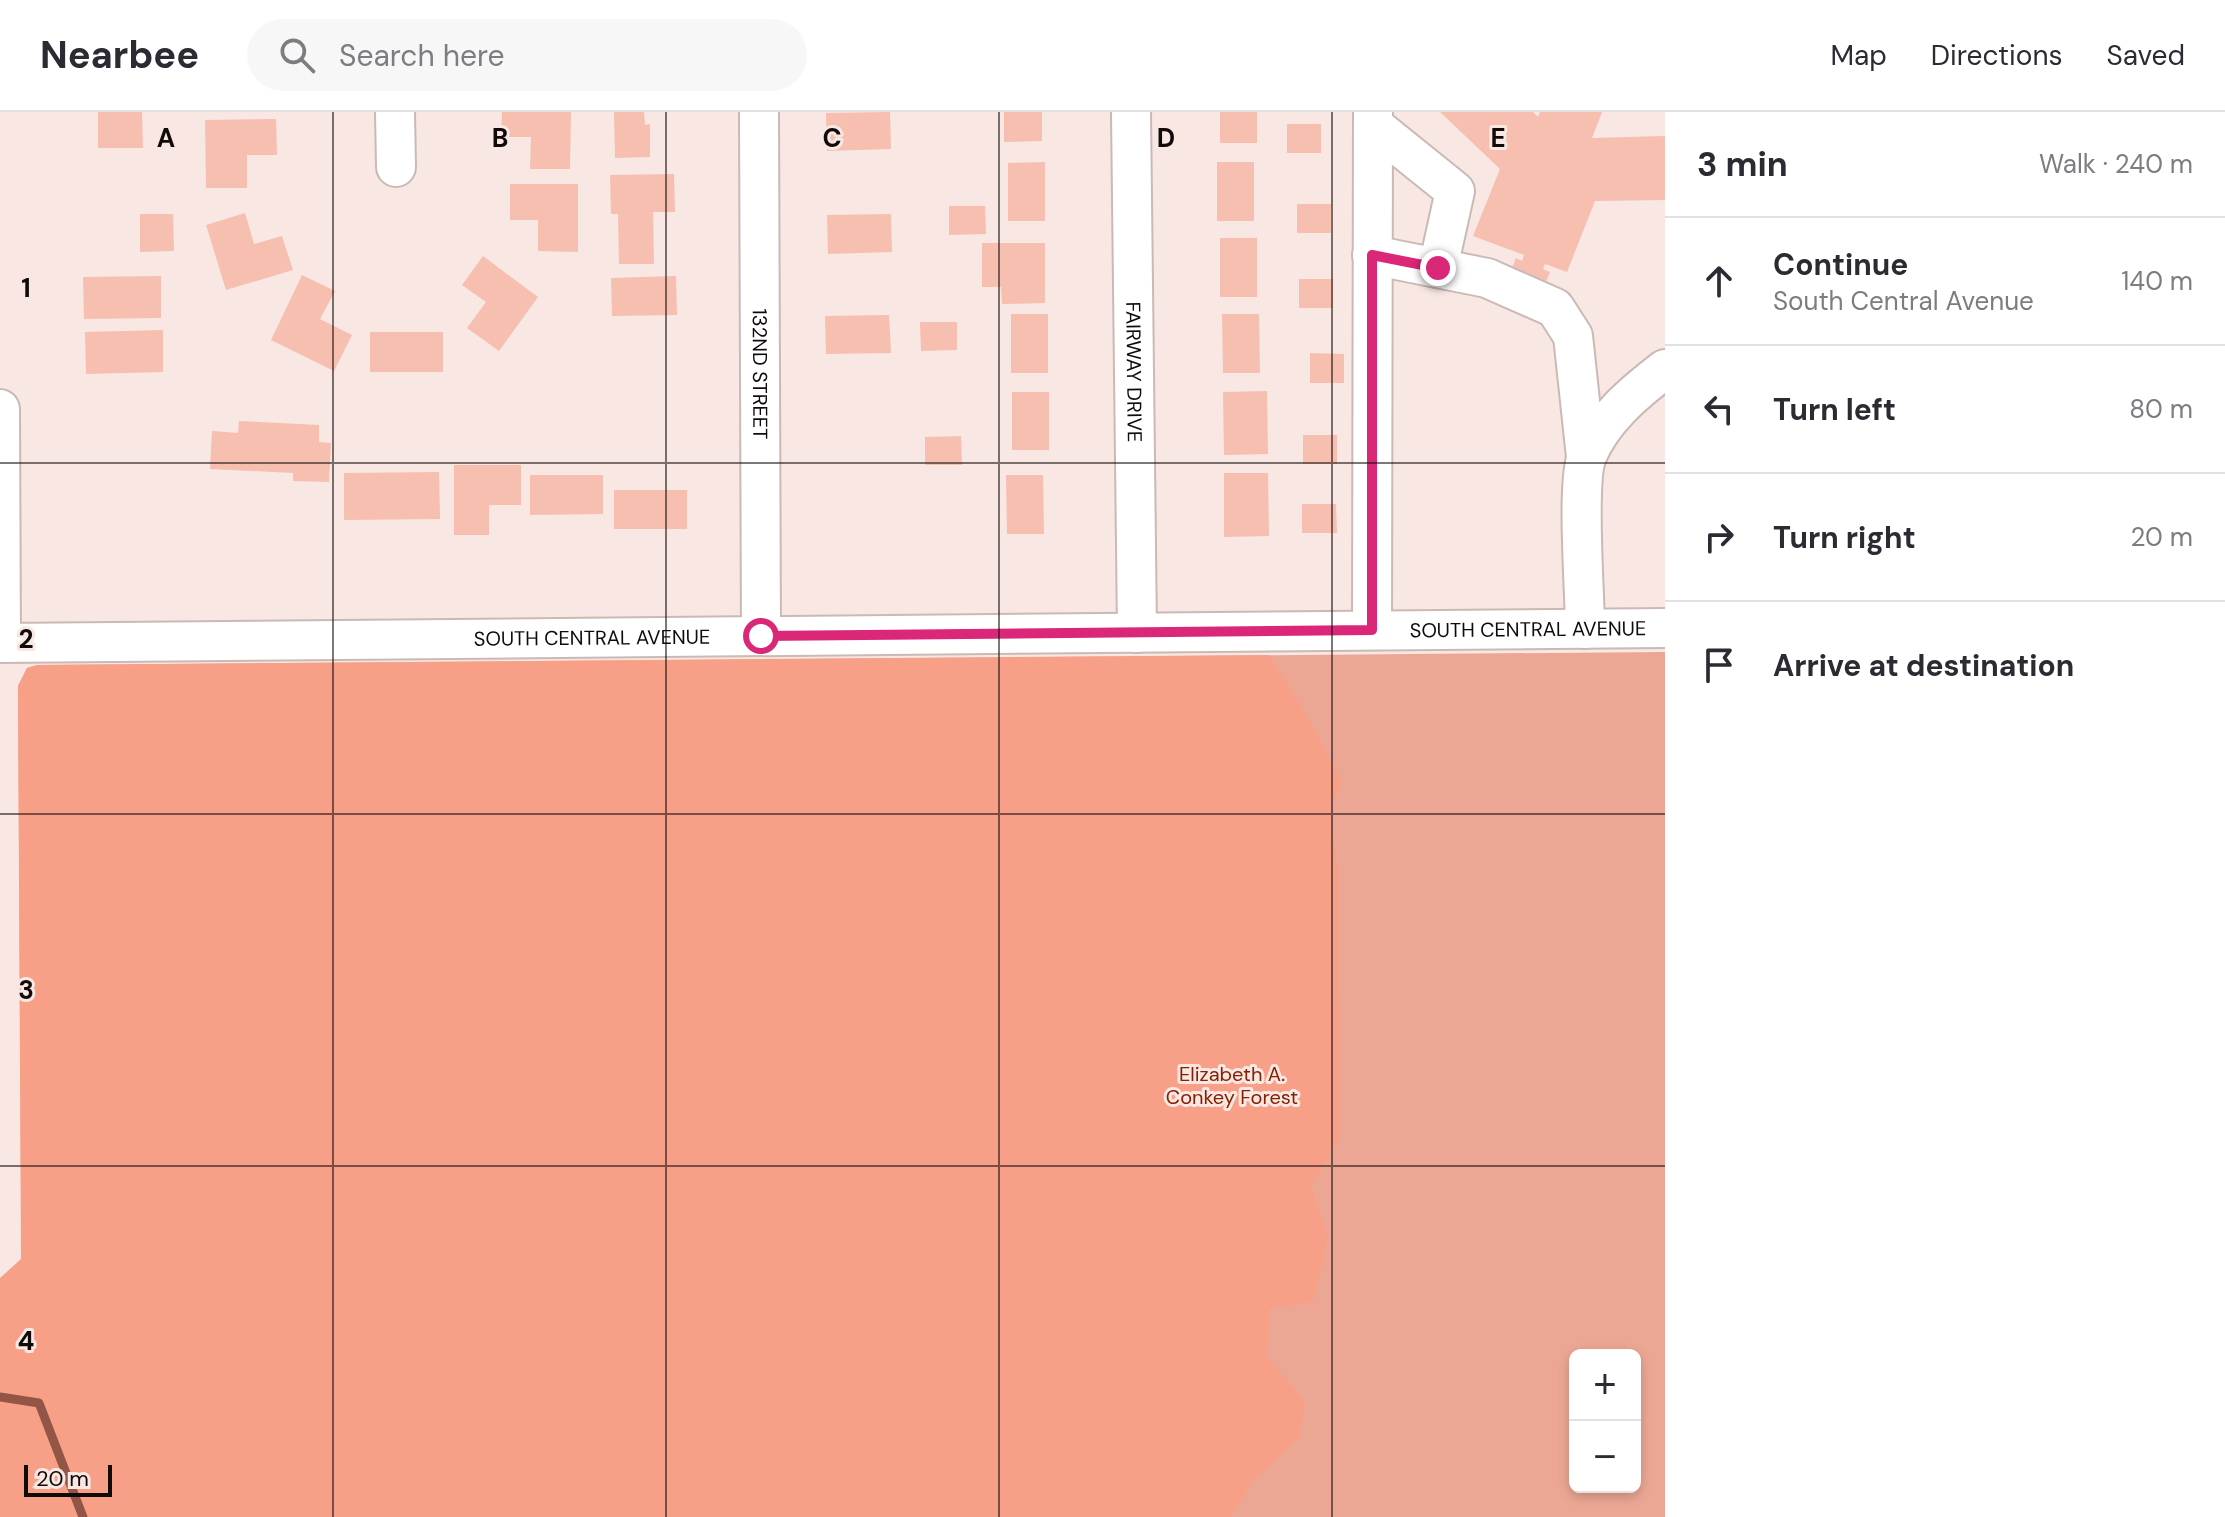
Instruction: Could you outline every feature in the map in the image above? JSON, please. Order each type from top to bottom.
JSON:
[{"type":"street","points":[[395,112],[396,167]]},
{"type":"street","name":"132ND STREET","points":[[759,112],[761,636]]},
{"type":"street","name":"FAIRWAY DRIVE","points":[[1131,112],[1137,633]]},
{"type":"street","points":[[1372,630],[1373,118]]},
{"type":"street","points":[[1373,118],[1455,191],[1438,268]]},
{"type":"street","points":[[1372,255],[1487,278],[1555,308],[1573,336],[1586,457],[1585,629]]},
{"type":"street","points":[[1586,457],[1632,394],[1665,369]]},
{"type":"street","points":[[0,409],[0,643]]},
{"type":"street","name":"SOUTH CENTRAL AVENUE","points":[[0,643],[1665,628]]},
{"type":"green space","name":"Elizabeth A. Conkey Forest","points":[[1665,652],[1665,1517],[23,1517],[18,686],[27,668],[37,665]]},
{"type":"green space","name":"Elizabeth A. Conkey Forest","points":[[1269,655],[1309,719],[1342,781],[1330,809],[1338,873],[1340,1139],[1311,1186],[1328,1238],[1313,1302],[1269,1309],[1268,1358],[1305,1401],[1299,1439],[1254,1479],[1231,1517],[0,1517],[0,1278],[21,1259],[18,686],[27,668],[37,665]]},
{"type":"building","points":[[98,112],[142,112],[143,148],[98,148]]},
{"type":"building","points":[[502,112],[571,112],[570,169],[530,169],[531,137],[501,137]]},
{"type":"building","points":[[614,112],[644,112],[645,125],[650,124],[650,157],[615,158]]},
{"type":"building","points":[[890,112],[891,149],[827,151],[826,113]]},
{"type":"building","points":[[1004,112],[1042,112],[1042,141],[1004,142]]},
{"type":"building","points":[[1220,112],[1257,112],[1257,143],[1220,143]]},
{"type":"building","points":[[1440,112],[1533,112],[1538,117],[1540,112],[1602,112],[1592,138],[1665,136],[1665,200],[1595,201],[1567,272],[1545,264],[1543,269],[1550,272],[1532,317],[1498,303],[1516,258],[1522,261],[1524,255],[1473,236],[1500,169]]},
{"type":"building","points":[[276,119],[277,155],[247,155],[247,188],[206,188],[205,120]]},
{"type":"building","points":[[1287,124],[1321,124],[1321,153],[1287,153]]},
{"type":"building","points":[[1045,162],[1045,221],[1008,221],[1008,163]]},
{"type":"building","points":[[1217,162],[1254,162],[1254,221],[1217,221]]},
{"type":"building","points":[[674,174],[675,212],[653,212],[654,264],[619,264],[618,214],[611,214],[610,175]]},
{"type":"building","points":[[510,184],[578,184],[578,252],[538,251],[538,220],[510,220]]},
{"type":"building","points":[[1297,204],[1331,204],[1331,233],[1297,233]]},
{"type":"building","points":[[949,206],[985,206],[986,234],[949,235]]},
{"type":"building","points":[[245,213],[254,244],[282,236],[293,270],[226,290],[206,225]]},
{"type":"building","points":[[140,214],[173,214],[174,251],[140,252]]},
{"type":"building","points":[[891,214],[892,252],[828,254],[827,215]]},
{"type":"building","points":[[1220,238],[1257,238],[1257,297],[1220,297]]},
{"type":"building","points":[[982,243],[1045,243],[1045,303],[1002,304],[1001,287],[982,287]]},
{"type":"building","points":[[483,256],[538,297],[499,351],[467,328],[486,302],[462,285]]},
{"type":"building","points":[[302,275],[335,291],[320,319],[352,335],[334,371],[271,340]]},
{"type":"building","points":[[161,276],[161,318],[84,319],[83,277]]},
{"type":"building","points":[[676,276],[677,315],[612,316],[611,278]]},
{"type":"building","points":[[1299,279],[1333,279],[1333,308],[1299,308]]},
{"type":"building","points":[[1011,314],[1048,314],[1048,373],[1011,373]]},
{"type":"building","points":[[1222,314],[1259,314],[1260,373],[1223,373]]},
{"type":"building","points":[[889,315],[891,353],[826,354],[825,316]]},
{"type":"building","points":[[920,322],[957,322],[957,350],[921,351]]},
{"type":"building","points":[[163,330],[163,372],[86,374],[85,332]]},
{"type":"building","points":[[370,332],[443,332],[443,372],[370,372]]},
{"type":"building","points":[[1310,353],[1344,354],[1344,383],[1310,383]]},
{"type":"building","points":[[1267,391],[1268,454],[1224,455],[1223,392]]},
{"type":"building","points":[[1012,392],[1049,392],[1049,450],[1012,450]]},
{"type":"building","points":[[239,421],[319,425],[319,442],[331,443],[329,482],[293,481],[293,473],[210,469],[212,431],[238,433]]},
{"type":"building","points":[[1303,435],[1337,435],[1337,464],[1303,464]]},
{"type":"building","points":[[961,436],[962,465],[925,465],[925,437]]},
{"type":"building","points":[[454,465],[521,465],[521,505],[489,505],[489,535],[454,535]]},
{"type":"building","points":[[439,472],[440,519],[344,520],[344,473]]},
{"type":"building","points":[[1224,473],[1268,473],[1269,536],[1224,537]]},
{"type":"building","points":[[530,475],[603,475],[603,514],[530,515]]},
{"type":"building","points":[[1006,475],[1043,475],[1044,534],[1007,534]]},
{"type":"building","points":[[614,490],[687,490],[687,529],[614,529]]},
{"type":"building","points":[[1302,504],[1336,504],[1337,533],[1302,533]]},
{"type":"waterway","points":[[0,1397],[39,1403],[83,1517]]},
{"type":"route","points":[[761,636],[1372,630],[1372,255],[1438,268]]}]
